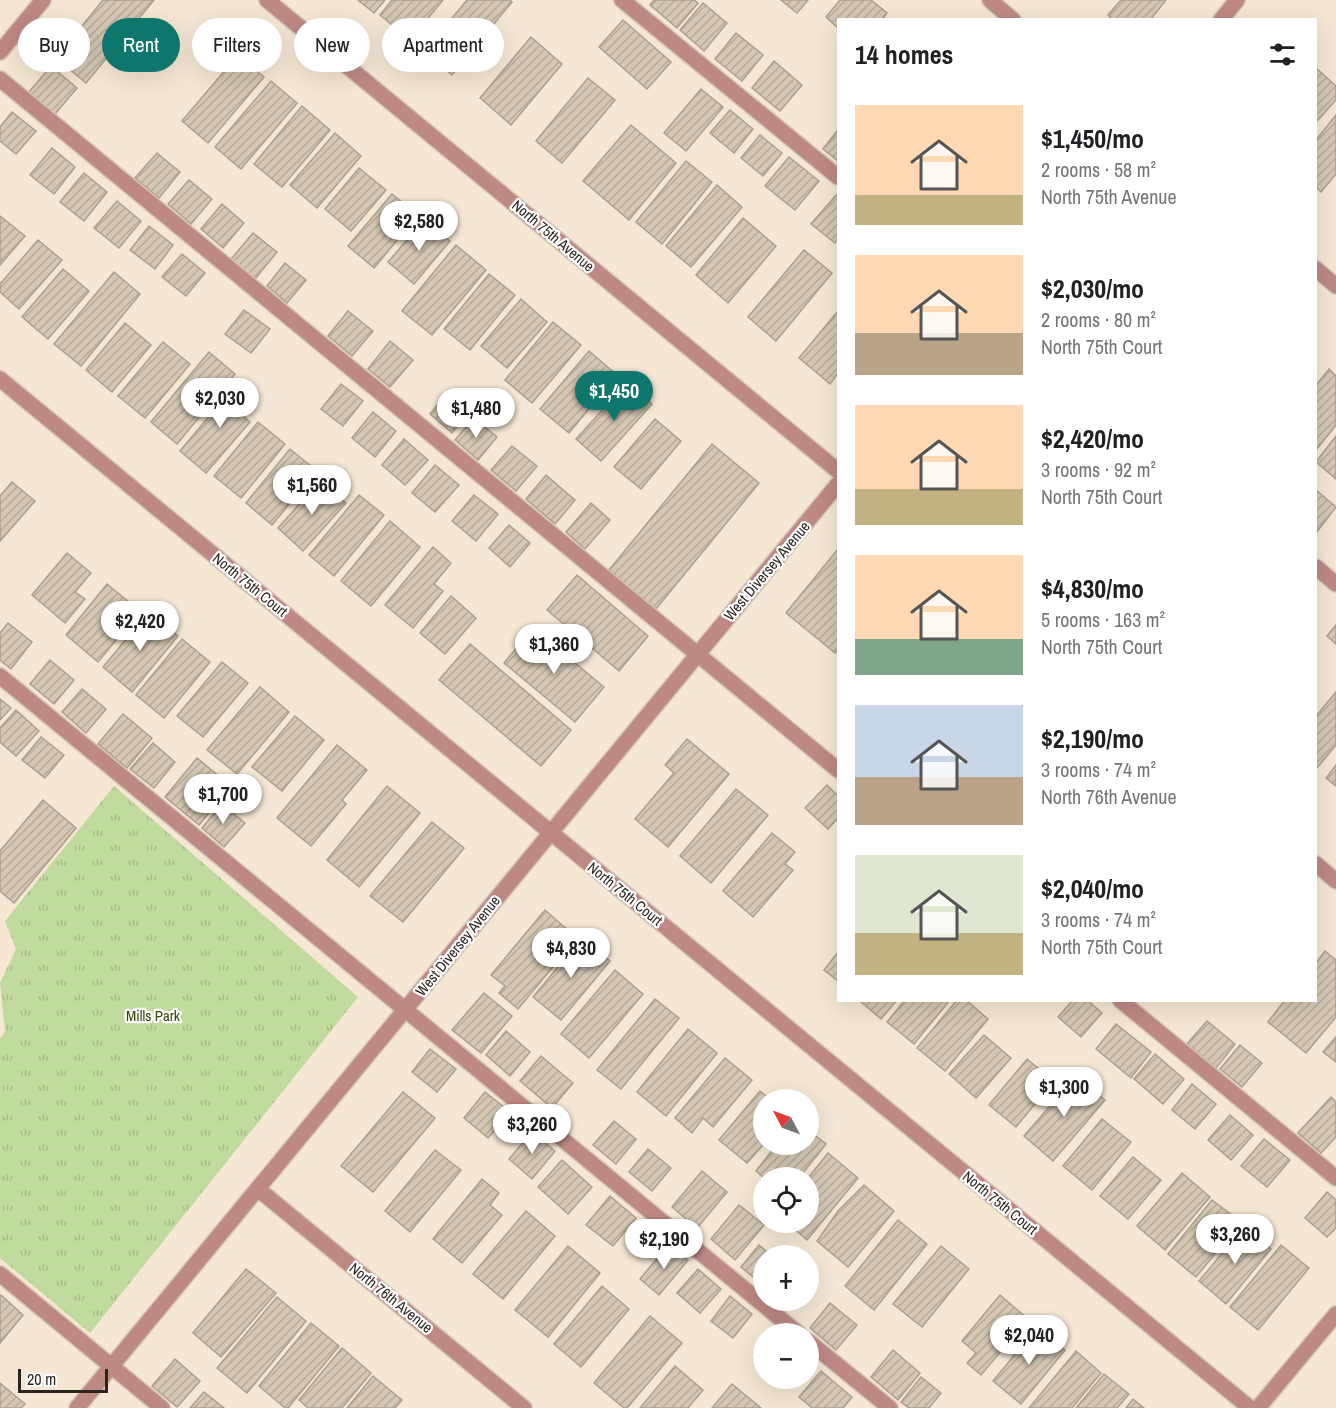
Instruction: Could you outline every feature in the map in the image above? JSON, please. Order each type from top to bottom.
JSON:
[{"type":"street","points":[[0,52],[43,0]]},
{"type":"street","name":"North 75th Avenue","points":[[267,0],[837,470]]},
{"type":"street","points":[[622,0],[837,176]]},
{"type":"street","points":[[990,0],[1011,18]]},
{"type":"street","points":[[1223,18],[1237,0]]},
{"type":"street","points":[[0,78],[837,769]]},
{"type":"street","points":[[1317,270],[1336,286]]},
{"type":"street","name":"North 75th Court","points":[[0,379],[1250,1408]]},
{"type":"street","name":"West Diversey Avenue","points":[[77,1408],[837,485]]},
{"type":"street","points":[[1317,568],[1336,584]]},
{"type":"street","points":[[0,676],[786,1323]]},
{"type":"street","points":[[1317,865],[1336,881]]},
{"type":"street","points":[[1122,1002],[1336,1178]]},
{"type":"street","name":"North 76th Avenue","points":[[258,1189],[524,1408]]},
{"type":"street","points":[[0,1274],[162,1408]]},
{"type":"street","points":[[1258,1408],[1336,1314]]},
{"type":"street","points":[[819,1350],[890,1408]]},
{"type":"green space","name":"Mills Park","points":[[114,786],[358,997],[90,1333],[0,1258],[0,1039],[5,1032],[0,983],[16,949],[5,921]]},
{"type":"building","points":[[103,0],[154,0],[139,18],[102,18],[102,63],[86,83],[73,72],[90,72],[88,18]]},
{"type":"building","points":[[358,0],[385,0],[374,13]]},
{"type":"building","points":[[392,0],[443,0],[428,18],[384,18],[380,15]]},
{"type":"building","points":[[467,0],[510,0],[512,2],[499,18],[452,18]]},
{"type":"building","points":[[654,0],[694,0],[698,3],[677,28],[650,5]]},
{"type":"building","points":[[781,0],[808,0],[797,13]]},
{"type":"building","points":[[840,0],[871,0],[887,13],[883,18],[837,18],[837,27],[826,17]]},
{"type":"building","points":[[1121,0],[1166,0],[1152,18],[1111,18],[1108,15]]},
{"type":"building","points":[[703,3],[727,23],[704,51],[680,30]]},
{"type":"building","points":[[623,20],[671,62],[647,89],[599,47]]},
{"type":"building","points":[[736,33],[763,55],[742,81],[715,59]]},
{"type":"building","points":[[531,37],[562,64],[511,125],[480,98]]},
{"type":"building","points":[[774,61],[802,85],[780,111],[752,88]]},
{"type":"building","points":[[1317,69],[1336,86],[1336,100],[1317,121]]},
{"type":"building","points":[[46,72],[58,72],[77,88],[55,114],[29,92]]},
{"type":"building","points":[[224,72],[258,72],[264,77],[208,143],[182,121]]},
{"type":"building","points":[[588,78],[615,100],[562,163],[536,141]]},
{"type":"building","points":[[271,81],[297,103],[241,169],[215,147]]},
{"type":"building","points":[[701,89],[723,107],[686,151],[664,133]]},
{"type":"building","points":[[302,106],[330,130],[282,187],[254,164]]},
{"type":"building","points":[[730,110],[753,129],[734,153],[710,133]]},
{"type":"building","points":[[12,112],[36,131],[16,154],[0,141],[0,127]]},
{"type":"building","points":[[1336,115],[1336,174],[1321,192],[1317,188],[1317,139]]},
{"type":"building","points":[[631,125],[676,163],[629,220],[583,181]]},
{"type":"building","points":[[837,131],[837,160],[823,149]]},
{"type":"building","points":[[335,133],[361,156],[317,208],[290,185]]},
{"type":"building","points":[[760,135],[782,153],[763,176],[741,158]]},
{"type":"building","points":[[52,148],[75,167],[54,194],[30,175]]},
{"type":"building","points":[[157,153],[180,172],[159,198],[135,178]]},
{"type":"building","points":[[789,157],[819,181],[795,210],[765,186]]},
{"type":"building","points":[[686,161],[712,182],[662,244],[636,222]]},
{"type":"building","points":[[359,168],[386,190],[351,231],[325,209]]},
{"type":"building","points":[[84,173],[107,192],[84,221],[60,202]]},
{"type":"building","points":[[189,180],[212,199],[191,224],[168,204]]},
{"type":"building","points":[[717,185],[742,207],[691,267],[666,246]]},
{"type":"building","points":[[392,194],[418,215],[374,268],[348,246]]},
{"type":"building","points":[[836,195],[837,240],[835,243],[811,224]]},
{"type":"building","points":[[117,201],[141,221],[119,248],[94,228]]},
{"type":"building","points":[[222,204],[244,223],[223,248],[201,229]]},
{"type":"building","points":[[0,216],[25,236],[0,265]]},
{"type":"building","points":[[743,218],[776,246],[728,303],[696,275]]},
{"type":"building","points":[[424,220],[450,241],[414,284],[388,262]]},
{"type":"building","points":[[149,226],[173,245],[155,269],[130,250]]},
{"type":"building","points":[[253,233],[277,252],[255,279],[231,259]]},
{"type":"building","points":[[38,240],[62,260],[19,309],[0,292],[0,284]]},
{"type":"building","points":[[456,245],[486,270],[432,335],[402,311]]},
{"type":"building","points":[[804,250],[832,273],[776,341],[748,317]]},
{"type":"building","points":[[182,254],[205,273],[186,296],[162,277]]},
{"type":"building","points":[[285,263],[306,280],[287,303],[267,286]]},
{"type":"building","points":[[63,269],[89,291],[48,339],[22,317]]},
{"type":"building","points":[[114,272],[140,294],[81,366],[54,344]]},
{"type":"building","points":[[489,274],[515,295],[470,350],[444,329]]},
{"type":"building","points":[[521,299],[547,322],[507,368],[481,346]]},
{"type":"building","points":[[244,310],[270,329],[251,353],[225,334]]},
{"type":"building","points":[[348,311],[373,331],[352,356],[328,336]]},
{"type":"building","points":[[837,312],[837,374],[830,384],[799,358]]},
{"type":"building","points":[[553,322],[581,345],[532,403],[505,380]]},
{"type":"building","points":[[125,323],[151,345],[112,392],[86,370]]},
{"type":"building","points":[[390,341],[413,360],[390,387],[368,369]]},
{"type":"building","points":[[163,342],[190,364],[145,418],[118,396]]},
{"type":"building","points":[[589,351],[617,375],[569,433],[540,409]]},
{"type":"building","points":[[209,352],[235,374],[177,444],[151,422]]},
{"type":"building","points":[[1329,369],[1336,376],[1336,425],[1317,449],[1317,384]]},
{"type":"building","points":[[628,382],[652,404],[601,461],[576,439]]},
{"type":"building","points":[[237,383],[257,399],[243,416],[250,422],[206,473],[180,451]]},
{"type":"building","points":[[341,384],[363,401],[343,426],[321,409]]},
{"type":"building","points":[[450,390],[472,409],[452,433],[430,414]]},
{"type":"building","points":[[373,412],[396,431],[375,457],[352,438]]},
{"type":"building","points":[[474,418],[497,437],[478,460],[455,440]]},
{"type":"building","points":[[655,419],[681,441],[641,489],[614,467]]},
{"type":"building","points":[[258,422],[285,444],[241,498],[214,476]]},
{"type":"building","points":[[1336,436],[1336,479],[1317,461]]},
{"type":"building","points":[[404,439],[428,460],[405,485],[382,465]]},
{"type":"building","points":[[712,444],[759,483],[656,609],[609,570]]},
{"type":"building","points":[[512,446],[537,466],[516,491],[491,470]]},
{"type":"building","points":[[290,449],[317,471],[272,525],[246,503]]},
{"type":"building","points":[[435,465],[459,485],[435,512],[412,493]]},
{"type":"building","points":[[546,475],[575,500],[555,524],[526,499]]},
{"type":"building","points":[[320,481],[346,503],[303,551],[278,528]]},
{"type":"building","points":[[12,482],[35,501],[0,541],[0,496]]},
{"type":"building","points":[[1317,491],[1336,507],[1317,532]]},
{"type":"building","points":[[359,495],[384,515],[334,576],[309,555]]},
{"type":"building","points":[[474,495],[498,514],[476,541],[452,521]]},
{"type":"building","points":[[591,503],[610,520],[585,549],[566,532]]},
{"type":"building","points":[[390,521],[420,547],[371,606],[341,581]]},
{"type":"building","points":[[509,525],[530,543],[510,567],[489,548]]},
{"type":"building","points":[[433,547],[451,563],[434,584],[443,591],[413,628],[385,605]]},
{"type":"building","points":[[837,550],[837,650],[835,653],[786,613]]},
{"type":"building","points":[[67,553],[91,573],[75,592],[85,599],[65,623],[32,595]]},
{"type":"building","points":[[577,575],[648,636],[619,671],[547,610]]},
{"type":"building","points":[[107,584],[140,611],[98,662],[66,635]]},
{"type":"building","points":[[451,596],[476,618],[445,654],[420,633]]},
{"type":"building","points":[[149,612],[178,636],[132,692],[103,667]]},
{"type":"building","points":[[8,623],[32,642],[11,669],[0,660],[0,633]]},
{"type":"building","points":[[1336,625],[1336,644],[1327,636]]},
{"type":"building","points":[[533,628],[604,687],[575,722],[504,663]]},
{"type":"building","points":[[182,639],[210,662],[164,718],[136,695]]},
{"type":"building","points":[[470,644],[571,730],[541,766],[439,680]]},
{"type":"building","points":[[50,660],[74,680],[54,704],[30,684]]},
{"type":"building","points":[[222,662],[248,683],[203,737],[177,716]]},
{"type":"building","points":[[260,687],[289,712],[237,774],[207,750]]},
{"type":"building","points":[[82,689],[106,709],[86,733],[62,712]]},
{"type":"building","points":[[1336,692],[1336,745],[1317,768],[1317,715]]},
{"type":"building","points":[[0,699],[11,708],[0,720]]},
{"type":"building","points":[[16,710],[39,731],[16,756],[0,742],[0,728]]},
{"type":"building","points":[[123,714],[152,738],[127,768],[98,744]]},
{"type":"building","points":[[295,716],[324,740],[282,791],[252,767]]},
{"type":"building","points":[[41,737],[64,755],[45,778],[22,760]]},
{"type":"building","points":[[687,739],[729,774],[668,847],[635,819],[674,773],[665,765]]},
{"type":"building","points":[[153,743],[175,762],[154,788],[130,769]]},
{"type":"building","points":[[337,745],[367,770],[342,800],[346,804],[311,846],[277,818]]},
{"type":"building","points":[[197,758],[231,786],[199,825],[165,797]]},
{"type":"building","points":[[1336,765],[1336,786],[1326,778]]},
{"type":"building","points":[[827,785],[837,795],[837,819],[828,829],[805,808]]},
{"type":"building","points":[[387,786],[420,813],[359,887],[327,860]]},
{"type":"building","points":[[736,789],[768,815],[711,883],[680,856]]},
{"type":"building","points":[[43,800],[76,828],[14,903],[0,891],[0,851]]},
{"type":"building","points":[[222,804],[245,823],[224,847],[202,828]]},
{"type":"building","points":[[432,822],[464,848],[403,922],[370,896]]},
{"type":"building","points":[[772,833],[795,852],[785,864],[793,870],[753,917],[723,891]]},
{"type":"building","points":[[545,910],[577,938],[518,1009],[499,993],[505,986],[491,975]]},
{"type":"building","points":[[582,938],[610,961],[561,1020],[533,997]]},
{"type":"building","points":[[1325,951],[1336,960],[1336,1017],[1306,1053],[1268,1022],[1283,1002],[1317,1002],[1317,962]]},
{"type":"building","points":[[837,953],[837,980],[824,970]]},
{"type":"building","points":[[615,970],[643,994],[589,1058],[561,1034]]},
{"type":"building","points":[[484,993],[512,1016],[481,1053],[452,1030]]},
{"type":"building","points":[[655,999],[679,1018],[621,1089],[597,1070]]},
{"type":"building","points":[[861,1002],[895,1002],[881,1019]]},
{"type":"building","points":[[903,1002],[948,1002],[914,1044],[887,1022]]},
{"type":"building","points":[[955,1002],[968,1002],[988,1019],[945,1071],[917,1048]]},
{"type":"building","points":[[1071,1002],[1089,1002],[1102,1013],[1081,1037],[1058,1017]]},
{"type":"building","points":[[1207,1021],[1235,1044],[1216,1068],[1187,1044]]},
{"type":"building","points":[[1116,1024],[1151,1052],[1131,1078],[1096,1049]]},
{"type":"building","points":[[688,1029],[717,1053],[666,1116],[637,1092]]},
{"type":"building","points":[[506,1031],[530,1052],[510,1076],[486,1055]]},
{"type":"building","points":[[984,1035],[1011,1058],[976,1098],[949,1074]]},
{"type":"building","points":[[1336,1037],[1336,1062],[1323,1052]]},
{"type":"building","points":[[1240,1045],[1262,1063],[1242,1087],[1220,1069]]},
{"type":"building","points":[[430,1049],[456,1069],[437,1092],[412,1072]]},
{"type":"building","points":[[1155,1054],[1184,1079],[1163,1104],[1134,1079]]},
{"type":"building","points":[[541,1056],[573,1083],[552,1108],[520,1081]]},
{"type":"building","points":[[725,1058],[752,1080],[713,1127],[703,1118],[692,1133],[675,1118]]},
{"type":"building","points":[[1027,1059],[1054,1081],[1016,1127],[989,1105]]},
{"type":"building","points":[[1076,1076],[1105,1100],[1053,1161],[1024,1136]]},
{"type":"building","points":[[1192,1084],[1216,1104],[1195,1129],[1172,1110]]},
{"type":"building","points":[[403,1092],[435,1118],[373,1192],[341,1166]]},
{"type":"building","points":[[485,1092],[510,1112],[488,1138],[464,1118]]},
{"type":"building","points":[[1331,1097],[1336,1102],[1336,1137],[1321,1153],[1298,1133]]},
{"type":"building","points":[[753,1099],[754,1155],[747,1163],[719,1140]]},
{"type":"building","points":[[1230,1115],[1253,1135],[1231,1160],[1208,1140]]},
{"type":"building","points":[[1102,1119],[1131,1142],[1092,1190],[1063,1166]]},
{"type":"building","points":[[614,1121],[636,1139],[616,1164],[593,1145]]},
{"type":"building","points":[[532,1132],[555,1151],[532,1179],[509,1159]]},
{"type":"building","points":[[819,1139],[826,1144],[819,1153]]},
{"type":"building","points":[[1264,1139],[1290,1160],[1267,1187],[1241,1166]]},
{"type":"building","points":[[648,1149],[671,1168],[652,1191],[629,1172]]},
{"type":"building","points":[[435,1150],[461,1170],[410,1232],[385,1211]]},
{"type":"building","points":[[828,1153],[858,1178],[819,1225],[819,1167],[817,1167]]},
{"type":"building","points":[[768,1155],[817,1155],[808,1167],[759,1167]]},
{"type":"building","points":[[1133,1157],[1161,1180],[1128,1219],[1100,1196]]},
{"type":"building","points":[[562,1160],[592,1187],[568,1214],[538,1187]]},
{"type":"building","points":[[702,1171],[727,1192],[697,1228],[672,1207]]},
{"type":"building","points":[[1182,1173],[1210,1197],[1165,1250],[1137,1226]]},
{"type":"building","points":[[482,1179],[499,1193],[490,1205],[502,1215],[462,1263],[433,1239]]},
{"type":"building","points":[[864,1185],[894,1211],[848,1267],[817,1241],[838,1211]]},
{"type":"building","points":[[1327,1192],[1336,1200],[1336,1228],[1327,1237],[1305,1218]]},
{"type":"building","points":[[610,1196],[636,1218],[613,1246],[586,1225]]},
{"type":"building","points":[[1212,1200],[1241,1222],[1196,1277],[1168,1254]]},
{"type":"building","points":[[739,1205],[753,1216],[753,1233],[757,1233],[735,1260],[711,1239]]},
{"type":"building","points":[[526,1211],[555,1236],[503,1299],[473,1274]]},
{"type":"building","points":[[898,1220],[927,1244],[874,1310],[845,1286]]},
{"type":"building","points":[[1244,1227],[1271,1249],[1226,1304],[1199,1281]]},
{"type":"building","points":[[799,1233],[813,1233],[807,1240]]},
{"type":"building","points":[[669,1244],[688,1260],[659,1295],[640,1279]]},
{"type":"building","points":[[1281,1245],[1309,1268],[1258,1330],[1230,1307]]},
{"type":"building","points":[[568,1246],[600,1273],[548,1337],[515,1310]]},
{"type":"building","points":[[941,1246],[969,1269],[922,1327],[893,1304]]},
{"type":"building","points":[[753,1252],[753,1277],[741,1267]]},
{"type":"building","points":[[246,1269],[276,1293],[221,1357],[193,1333]]},
{"type":"building","points":[[698,1269],[721,1289],[700,1313],[677,1293]]},
{"type":"building","points":[[602,1286],[629,1309],[581,1367],[554,1344]]},
{"type":"building","points":[[1000,1295],[1028,1319],[981,1375],[967,1363],[976,1353],[962,1341]]},
{"type":"building","points":[[0,1296],[23,1315],[0,1343]]},
{"type":"building","points":[[730,1296],[752,1314],[733,1338],[711,1321]]},
{"type":"building","points":[[277,1297],[306,1321],[247,1393],[217,1368]]},
{"type":"building","points":[[830,1303],[857,1325],[836,1350],[819,1336],[819,1323],[814,1323]]},
{"type":"building","points":[[650,1316],[682,1343],[627,1408],[624,1408],[594,1383]]},
{"type":"building","points":[[311,1323],[339,1346],[288,1408],[285,1408],[259,1386]]},
{"type":"building","points":[[1038,1327],[1065,1350],[1021,1404],[993,1381]]},
{"type":"building","points":[[342,1348],[371,1373],[342,1408],[308,1408],[299,1400]]},
{"type":"building","points":[[893,1350],[920,1373],[898,1400],[871,1377]]},
{"type":"building","points":[[1076,1351],[1101,1373],[1072,1408],[1029,1408]]},
{"type":"building","points":[[175,1359],[200,1381],[177,1407],[152,1386]]},
{"type":"building","points":[[675,1366],[703,1390],[688,1408],[640,1408]]},
{"type":"building","points":[[821,1371],[852,1397],[843,1408],[812,1408],[799,1397],[806,1389],[819,1389]]},
{"type":"building","points":[[1104,1374],[1129,1394],[1117,1408],[1076,1408]]},
{"type":"building","points":[[373,1376],[402,1400],[395,1408],[347,1408]]},
{"type":"building","points":[[921,1377],[941,1393],[929,1408],[909,1408],[901,1402]]},
{"type":"building","points":[[0,1383],[25,1404],[21,1408],[0,1408]]},
{"type":"building","points":[[732,1384],[761,1408],[712,1408]]},
{"type":"building","points":[[204,1392],[224,1408],[190,1408]]},
{"type":"building","points":[[1133,1399],[1144,1408],[1126,1408]]}]
